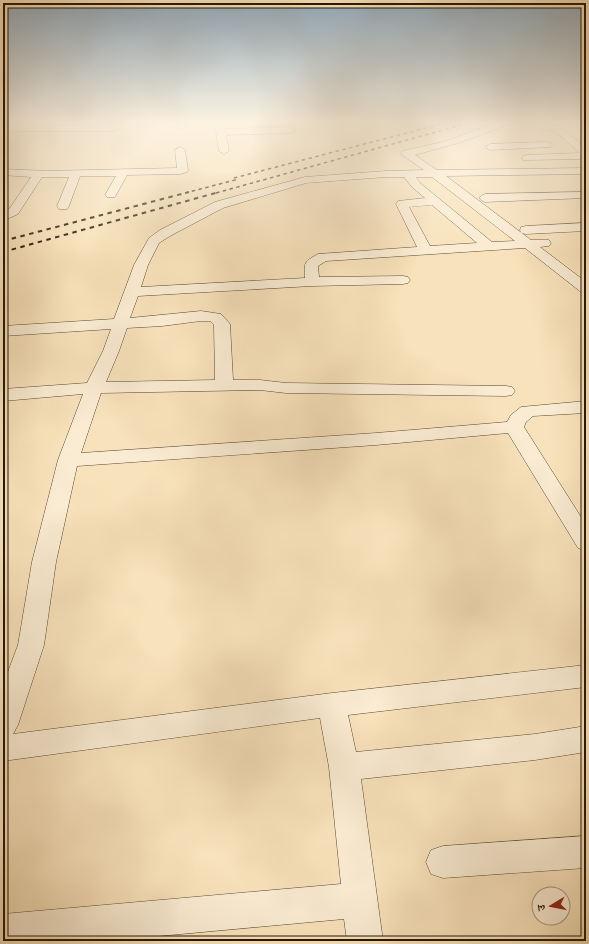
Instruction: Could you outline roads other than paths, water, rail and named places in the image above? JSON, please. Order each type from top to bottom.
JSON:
[{"type":"street","points":[[3,172],[38,174],[123,173],[180,171],[183,170],[182,166]]},
{"type":"street","points":[[427,166],[526,245],[586,289]]},
{"type":"street","points":[[437,166],[465,183],[526,230],[584,271]]},
{"type":"street","points":[[465,183],[579,180],[568,171]]},
{"type":"street","points":[[3,725],[9,693],[31,645],[44,562],[68,460],[141,265],[154,241],[165,233],[219,205],[305,180],[363,174],[586,171]]},
{"type":"street","points":[[111,195],[123,173]]},
{"type":"street","points":[[407,173],[416,185],[488,246]]},
{"type":"street","points":[[3,216],[14,211],[38,174]]},
{"type":"street","points":[[62,206],[76,174]]},
{"type":"street","points":[[485,198],[586,195]]},
{"type":"street","points":[[425,250],[402,205],[405,203],[434,201]]},
{"type":"street","points":[[526,230],[586,227]]},
{"type":"street","points":[[312,282],[311,264],[318,259],[425,250],[544,243]]},
{"type":"street","points":[[131,292],[312,282],[403,280]]},
{"type":"street","points":[[3,331],[162,321],[201,316],[215,318],[222,324],[224,385]]},
{"type":"street","points":[[3,395],[94,388],[224,385],[506,392]]},
{"type":"street","points":[[514,427],[518,419],[528,411],[584,411]]},
{"type":"street","points":[[68,460],[376,439],[514,427]]},
{"type":"street","points":[[514,427],[586,543]]},
{"type":"street","points":[[3,748],[332,705],[586,676]]},
{"type":"street","points":[[332,705],[344,767],[365,941]]},
{"type":"street","points":[[344,767],[535,747],[586,740]]},
{"type":"street","points":[[443,862],[586,852]]},
{"type":"street","points":[[3,932],[360,900]]},
{"type":"railway","points":[[234,178],[280,166]]},
{"type":"railway","points":[[216,193],[313,166]]},
{"type":"railway","points":[[185,193],[239,179]]},
{"type":"railway","points":[[3,241],[189,192]]},
{"type":"railway","points":[[3,252],[219,192]]}]
